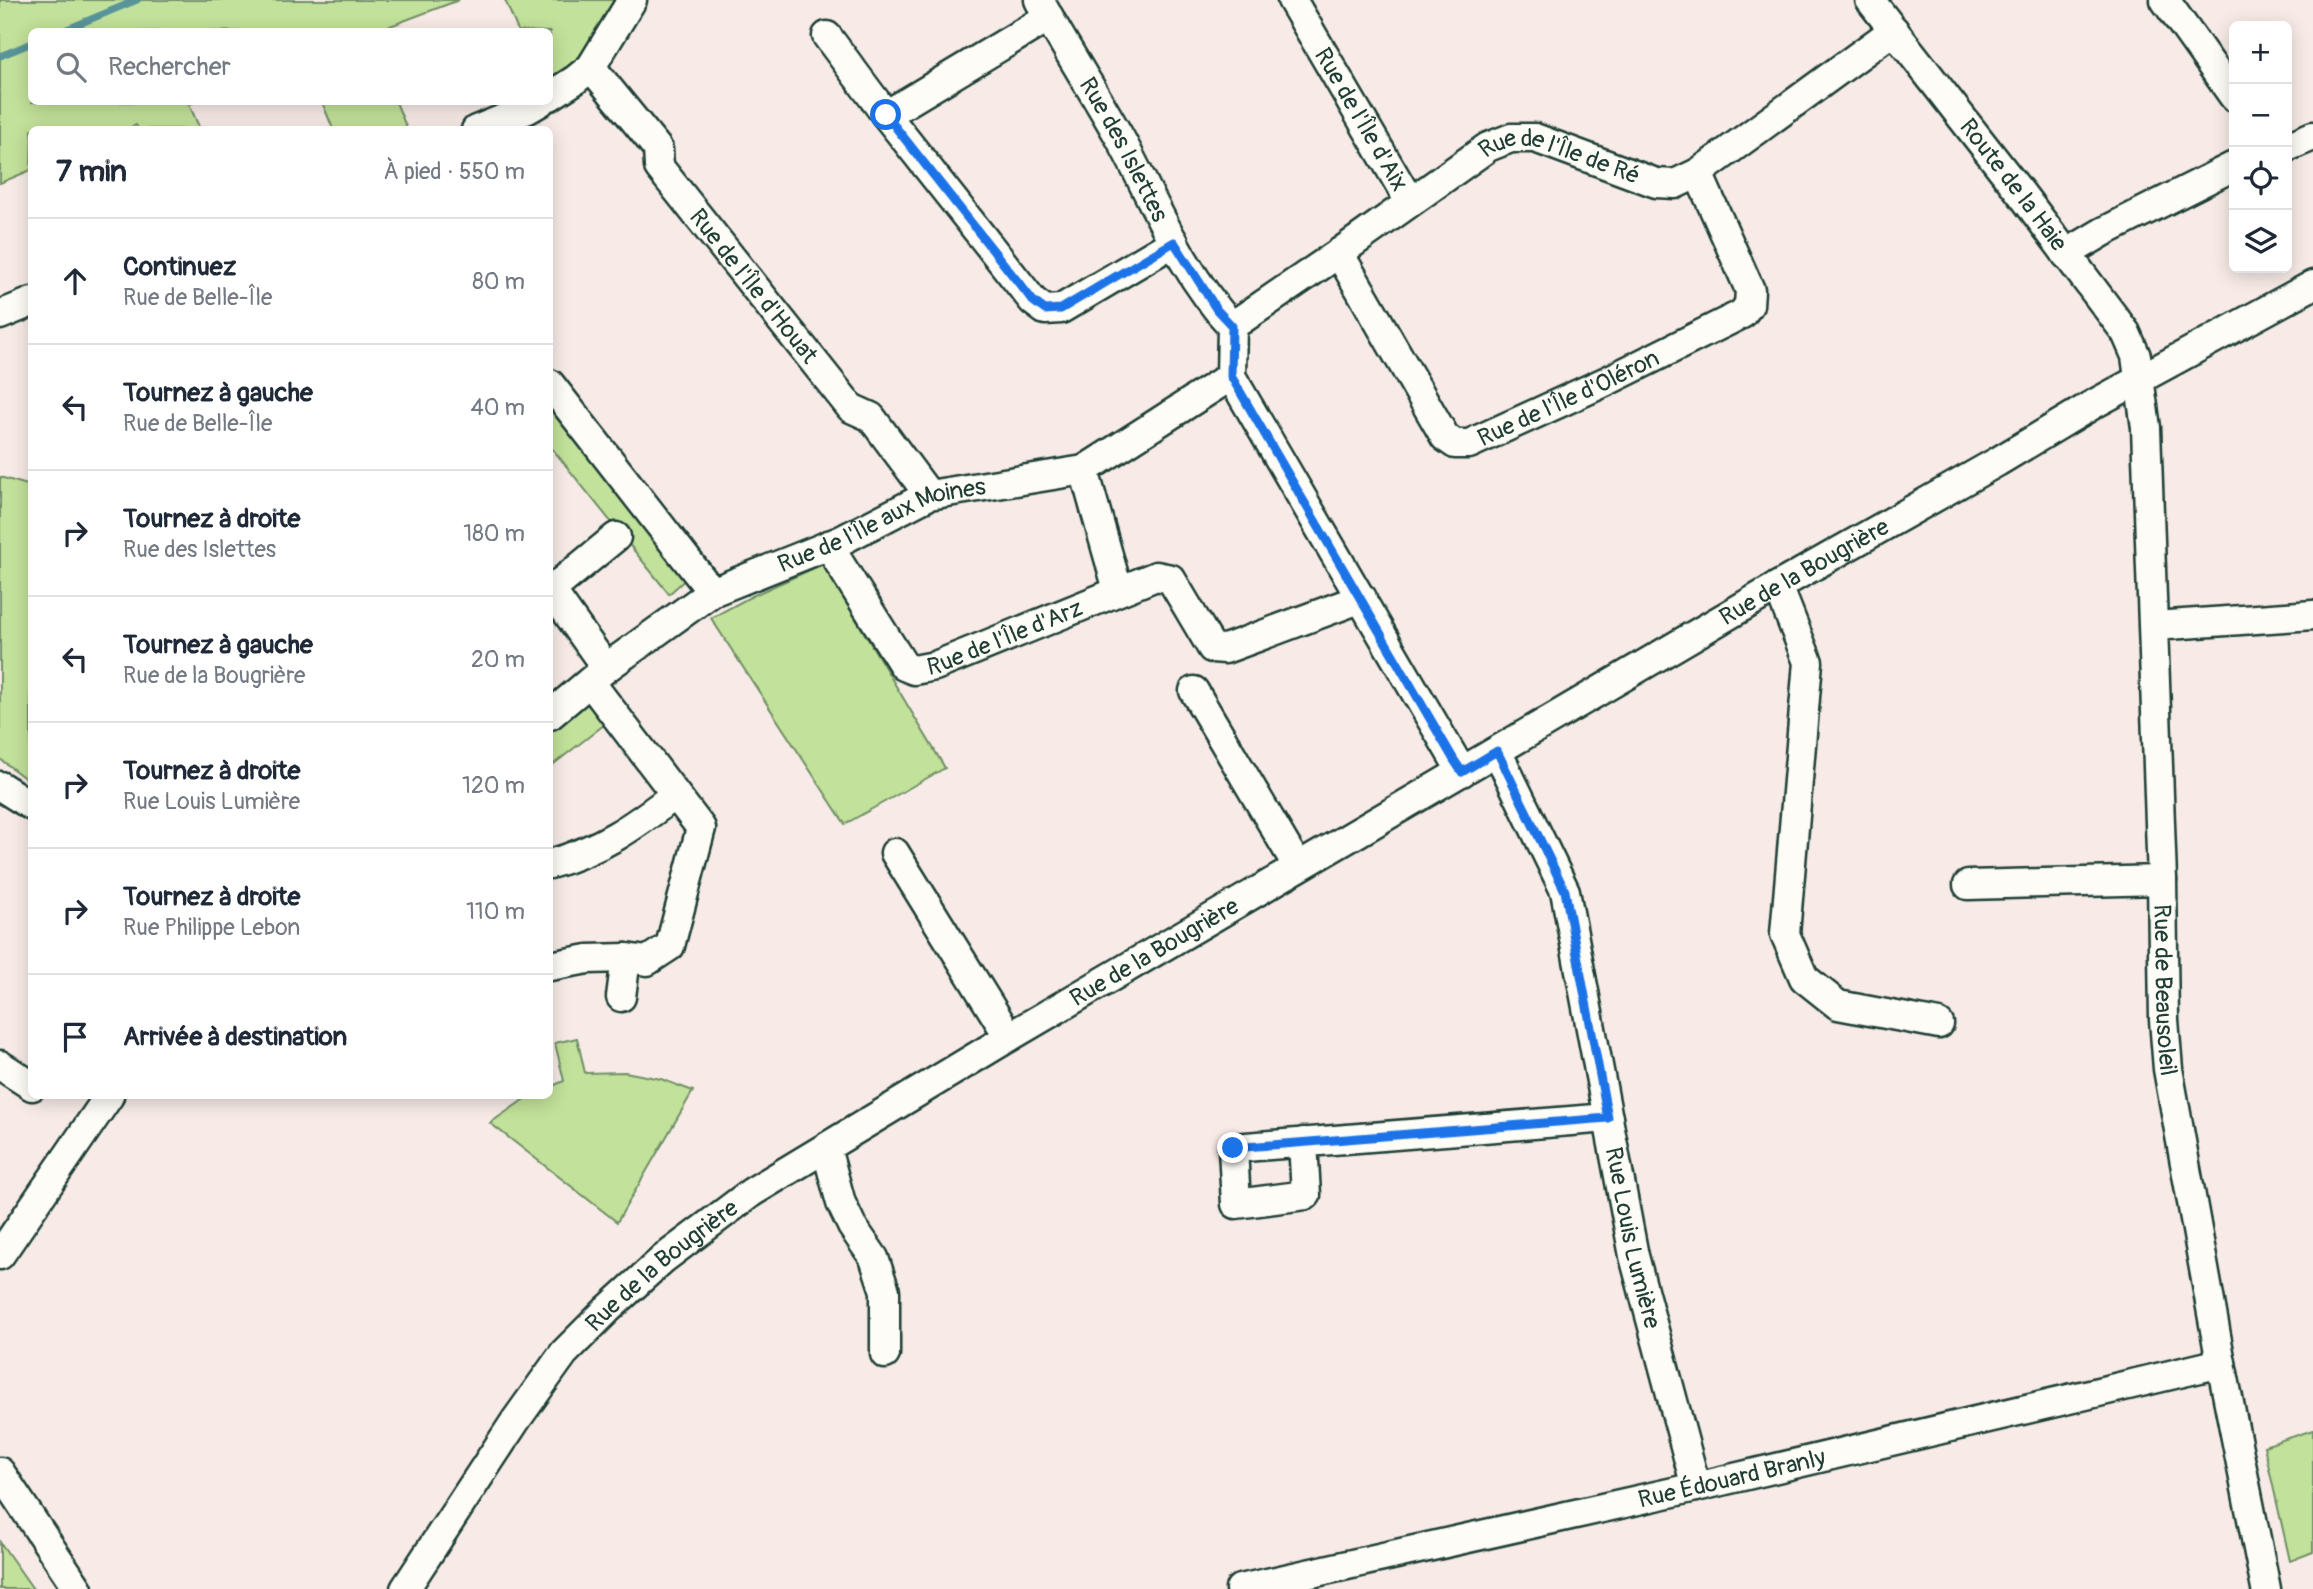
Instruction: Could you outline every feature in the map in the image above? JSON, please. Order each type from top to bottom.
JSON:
[{"type":"street","points":[[553,94],[591,67],[632,0]]},
{"type":"street","name":"Rue de l'Île d'Aix","points":[[1292,0],[1410,202]]},
{"type":"street","name":"Route de la Haie","points":[[1870,0],[2132,344],[2139,381]]},
{"type":"street","points":[[2165,0],[2229,90]]},
{"type":"street","points":[[886,115],[1044,9]]},
{"type":"street","name":"Rue des Islettes","points":[[1044,9],[1119,138],[1174,242],[1217,310],[1232,326]]},
{"type":"street","name":"Rue de l'Île de Ré","points":[[1232,326],[1488,146],[1511,138],[1535,138],[1656,183],[1675,184],[1698,173],[1894,30]]},
{"type":"street","points":[[827,36],[1033,301],[1045,310],[1061,309],[1174,242]]},
{"type":"street","name":"Rue de l'Île d'Houat","points":[[591,67],[658,149],[659,167],[851,408],[871,417],[929,495]]},
{"type":"street","points":[[486,126],[535,105]]},
{"type":"street","points":[[2289,147],[2313,136]]},
{"type":"street","points":[[2066,254],[2102,232],[2229,168]]},
{"type":"street","name":"Rue de l'Île d'Oléron","points":[[1339,253],[1445,437],[1455,444],[1469,444],[1607,381],[1742,314],[1749,305],[1750,289],[1698,173]]},
{"type":"street","name":"Rue de la Bougrière","points":[[405,1589],[516,1420],[564,1353],[663,1259],[752,1192],[1009,1037],[1778,586],[2092,405],[2313,285]]},
{"type":"street","points":[[0,315],[28,304]]},
{"type":"street","points":[[1232,326],[1231,376],[1462,772]]},
{"type":"street","name":"Rue de l'Île aux Moines","points":[[553,712],[598,675],[712,592],[828,545],[929,495],[1084,470],[1231,376]]},
{"type":"street","name":"Rue de Beausoleil","points":[[2139,381],[2146,428],[2162,880],[2164,1020],[2168,1069],[2221,1363],[2266,1589]]},
{"type":"street","points":[[553,388],[712,592]]},
{"type":"street","points":[[1084,470],[1118,590]]},
{"type":"street","points":[[553,589],[617,537]]},
{"type":"street","name":"Rue de l'Île d'Arz","points":[[828,545],[904,666],[914,670],[935,666],[1156,576],[1171,579],[1212,648],[1225,649],[1362,598]]},
{"type":"street","points":[[1778,586],[1808,662],[1785,934],[1804,978],[1838,1005],[1938,1024]]},
{"type":"street","points":[[553,596],[598,675],[675,794],[701,828],[670,946],[647,961],[626,958],[588,959],[553,965]]},
{"type":"street","points":[[2154,626],[2313,615]]},
{"type":"street","points":[[1194,691],[1298,867]]},
{"type":"street","name":"Rue Louis Lumière","points":[[1497,751],[1565,891],[1634,1256],[1696,1488]]},
{"type":"street","points":[[0,786],[28,804]]},
{"type":"street","points":[[553,863],[604,845],[633,827],[675,794]]},
{"type":"street","points":[[895,853],[1009,1037]]},
{"type":"street","points":[[1968,885],[2162,880]]},
{"type":"street","points":[[621,997],[626,958]]},
{"type":"street","points":[[0,1065],[28,1083]]},
{"type":"street","points":[[0,1255],[107,1099]]},
{"type":"street","points":[[1303,1142],[1608,1118]]},
{"type":"street","points":[[826,1148],[841,1203],[852,1226],[874,1258],[885,1290],[885,1354]]},
{"type":"street","name":"Rue Édouard Branly","points":[[1240,1589],[1696,1488],[2221,1363]]},
{"type":"street","points":[[0,1472],[78,1589]]},
{"type":"green space","points":[[0,0],[459,0],[385,28],[28,28],[28,105],[189,105],[199,126],[28,126],[28,171],[0,183]]},
{"type":"green space","points":[[505,0],[615,0],[579,57],[553,79],[553,28],[517,28]]},
{"type":"green space","points":[[323,105],[397,105],[406,126],[332,126]]},
{"type":"green space","points":[[553,411],[687,578],[669,594],[553,450]]},
{"type":"green space","points":[[0,477],[28,485],[28,781],[0,759]]},
{"type":"green space","points":[[823,564],[945,768],[845,824],[711,618]]},
{"type":"green space","points":[[588,699],[609,721],[553,765],[553,724]]},
{"type":"green space","points":[[577,1038],[585,1073],[625,1072],[661,1079],[693,1091],[617,1222],[490,1123],[525,1099],[553,1099],[553,1086],[564,1081],[555,1043]]},
{"type":"green space","points":[[2313,1430],[2313,1552],[2290,1561],[2264,1446]]},
{"type":"green space","points":[[0,1542],[33,1589],[0,1589]]},
{"type":"waterway","points":[[70,28],[137,0]]},
{"type":"waterway","points":[[0,56],[28,45]]},
{"type":"route","points":[[886,115],[1033,301],[1045,310],[1061,309],[1174,242],[1217,310],[1232,326],[1231,376],[1362,598],[1426,714],[1462,772],[1497,751],[1565,891],[1608,1118],[1233,1148]]}]
